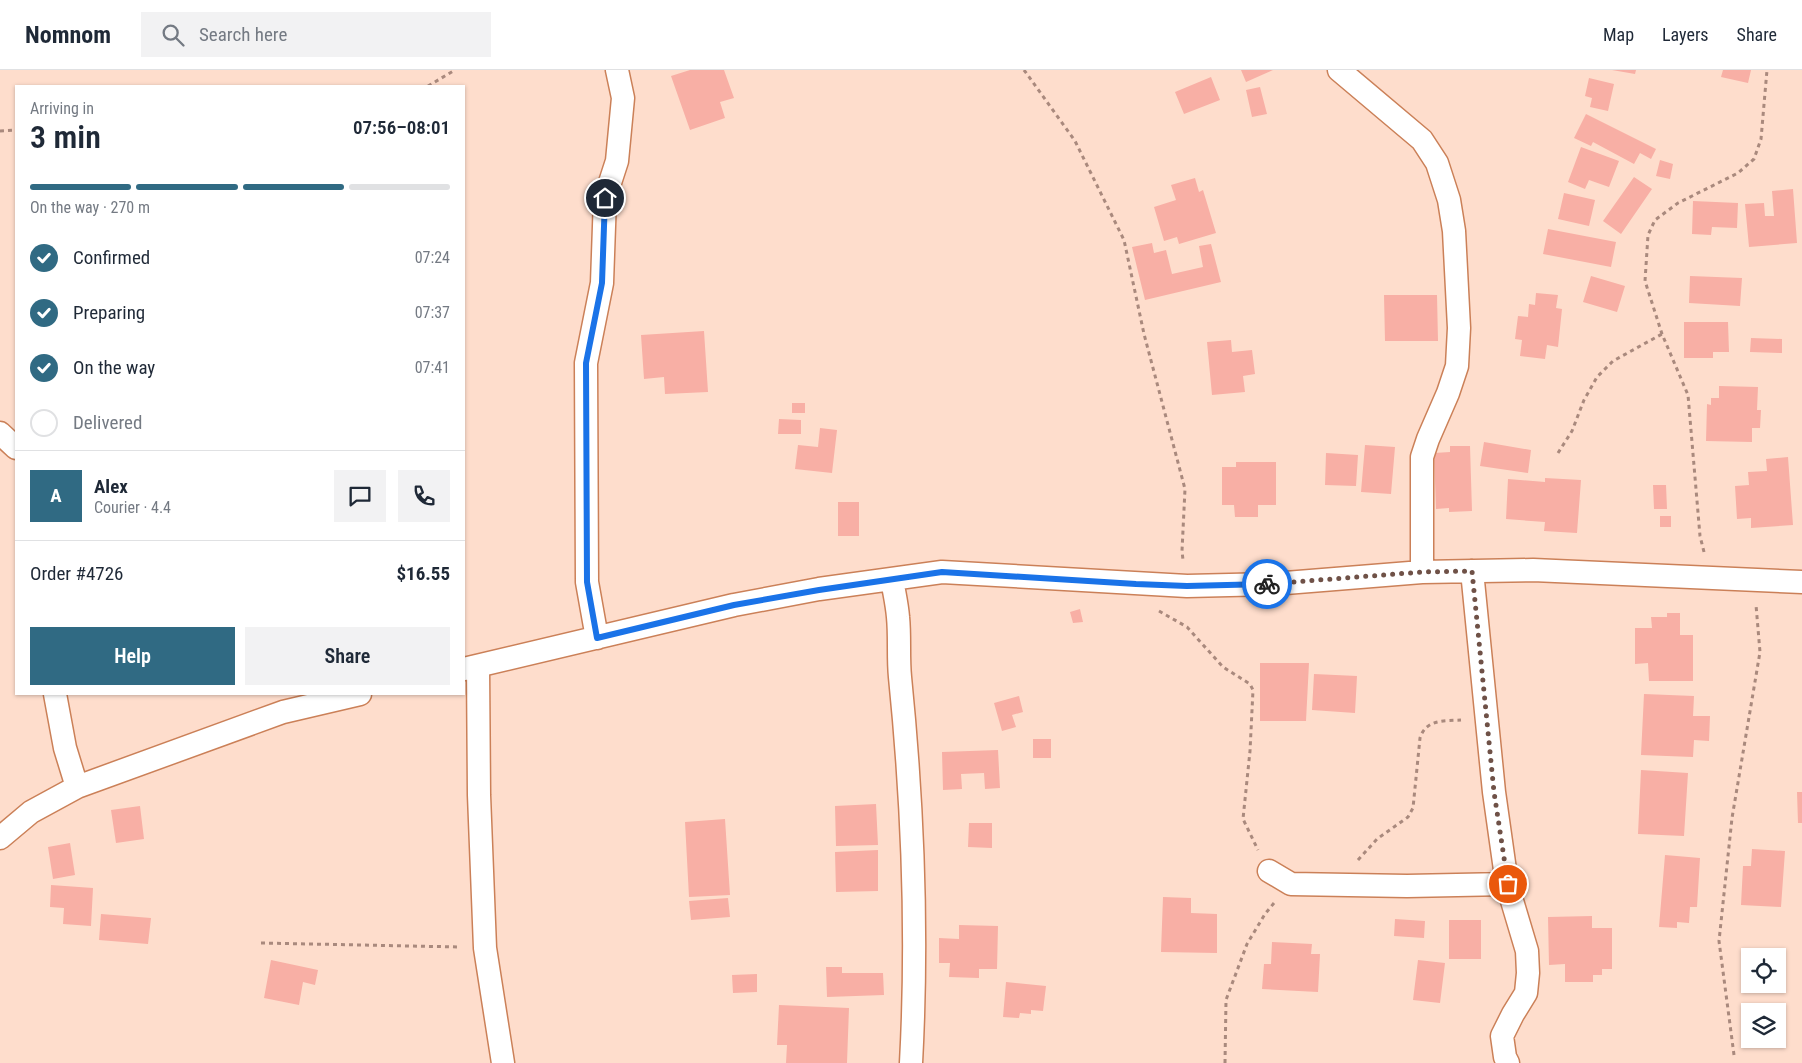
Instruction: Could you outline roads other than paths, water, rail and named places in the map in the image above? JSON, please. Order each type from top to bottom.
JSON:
[{"type":"street","points":[[597,638],[587,582],[586,363],[602,283],[605,198],[617,161],[623,98],[617,70]]},
{"type":"street","points":[[1339,70],[1422,140],[1437,163],[1449,200],[1454,231],[1459,328],[1456,366],[1448,393],[1422,457],[1422,572]]},
{"type":"street","points":[[0,433],[15,447]]},
{"type":"street","points":[[503,1063],[485,948],[479,795],[471,668],[734,605],[942,572],[1187,586],[1273,584],[1422,572],[1533,570],[1802,582]]},
{"type":"street","points":[[1472,571],[1494,792],[1508,884],[1527,951],[1528,974],[1526,993],[1502,1036],[1505,1058],[1508,1063]]},
{"type":"street","points":[[892,579],[898,616],[898,663],[910,780],[913,838],[915,996],[911,1063]]},
{"type":"street","points":[[55,695],[65,748],[77,787]]},
{"type":"street","points":[[0,838],[31,812],[77,787],[283,712],[356,695]]},
{"type":"street","points":[[1269,871],[1291,884],[1407,886],[1508,884]]}]
